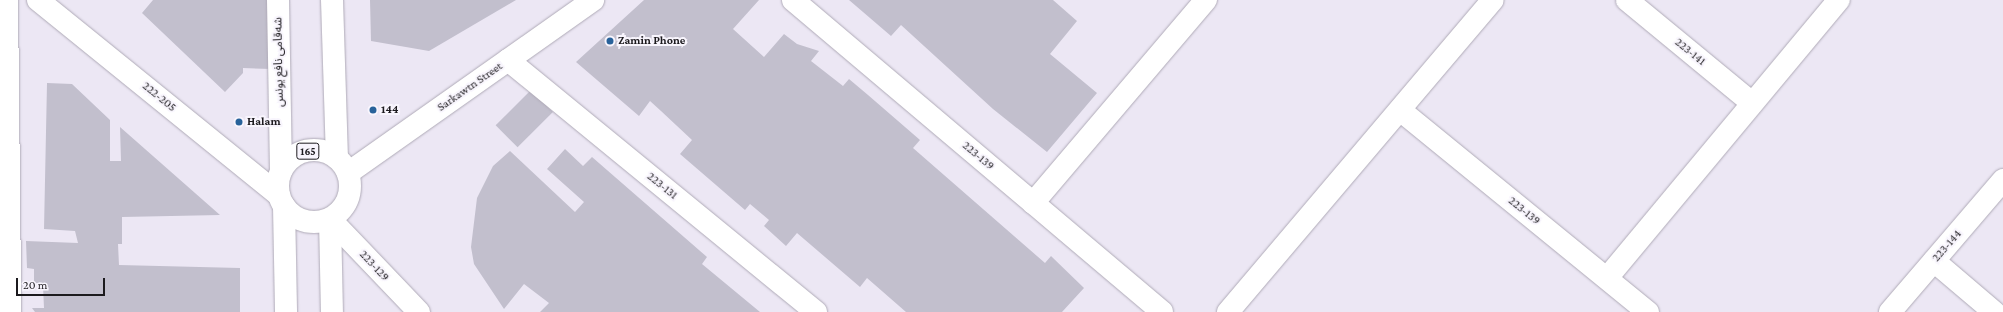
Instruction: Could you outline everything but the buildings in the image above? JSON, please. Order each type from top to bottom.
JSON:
[{"type":"street","points":[[7,0],[5,275],[10,312]]},
{"type":"street","name":"222-205","points":[[38,0],[281,200]]},
{"type":"street","name":"شەقامی نافع یونس","points":[[278,0],[281,200],[286,312]]},
{"type":"street","points":[[281,200],[291,214],[310,222],[330,219],[339,213],[350,194],[342,165],[332,0]]},
{"type":"street","name":"Sarkawtn Street","points":[[342,165],[508,60],[592,0]]},
{"type":"street","name":"223-139","points":[[793,0],[1162,312]]},
{"type":"street","points":[[1033,203],[1206,0]]},
{"type":"street","points":[[1228,312],[1493,0]]},
{"type":"street","name":"223-141","points":[[1627,0],[1752,103]]},
{"type":"street","points":[[1607,278],[1839,0]]},
{"type":"street","name":"223-131","points":[[508,60],[816,312]]},
{"type":"street","name":"223-139","points":[[1400,110],[1648,312]]},
{"type":"street","name":"165","points":[[281,171],[296,155],[306,151],[317,150],[342,165]]},
{"type":"street","name":"223-144","points":[[1890,312],[2003,180]]},
{"type":"street","points":[[330,219],[332,312]]},
{"type":"street","name":"223-129","points":[[330,219],[418,312]]},
{"type":"street","points":[[1934,261],[1994,312]]},
{"type":"place","name":"Zamin Phone","points":[[610,41]]},
{"type":"place","name":"144","points":[[373,110]]},
{"type":"place","name":"Halam","points":[[239,122]]}]
